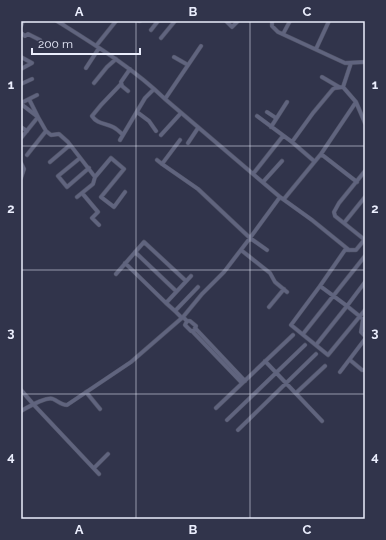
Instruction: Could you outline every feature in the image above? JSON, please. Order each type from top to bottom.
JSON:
[{"type":"street","points":[[21,26],[23,21]]},
{"type":"street","points":[[57,21],[130,69],[280,197],[312,220],[349,250]]},
{"type":"street","points":[[86,68],[116,21]]},
{"type":"street","points":[[151,30],[158,21]]},
{"type":"street","points":[[161,38],[175,21]]},
{"type":"street","points":[[226,21],[232,27],[238,21]]},
{"type":"street","points":[[272,21],[272,26],[274,29],[339,60],[351,63],[365,62]]},
{"type":"street","points":[[283,34],[290,21]]},
{"type":"street","points":[[316,49],[328,21]]},
{"type":"street","points":[[21,33],[26,36],[28,34],[40,40]]},
{"type":"street","points":[[165,99],[201,46]]},
{"type":"street","points":[[21,57],[32,63],[21,69]]},
{"type":"street","points":[[174,57],[188,65]]},
{"type":"street","points":[[94,83],[116,59]]},
{"type":"street","points":[[342,87],[351,63]]},
{"type":"street","points":[[123,135],[113,127],[104,125],[92,117],[121,84],[123,78],[130,69]]},
{"type":"street","points":[[322,77],[342,87],[356,102],[365,123]]},
{"type":"street","points":[[21,84],[32,79]]},
{"type":"street","points":[[121,84],[128,91]]},
{"type":"street","points":[[292,142],[333,89],[342,87]]},
{"type":"street","points":[[120,140],[145,98],[154,89]]},
{"type":"street","points":[[37,95],[21,104],[38,117]]},
{"type":"street","points":[[29,99],[46,131],[51,135],[59,134],[70,145],[95,178]]},
{"type":"street","points":[[271,127],[287,102]]},
{"type":"street","points":[[284,199],[321,154],[356,102]]},
{"type":"street","points":[[137,112],[149,121],[156,131]]},
{"type":"street","points":[[267,112],[276,118]]},
{"type":"street","points":[[161,135],[182,113]]},
{"type":"street","points":[[257,116],[292,142],[314,161]]},
{"type":"street","points":[[21,138],[38,117]]},
{"type":"street","points":[[21,127],[27,131]]},
{"type":"street","points":[[188,143],[198,128]]},
{"type":"street","points":[[27,154],[46,131]]},
{"type":"street","points":[[253,174],[283,136]]},
{"type":"street","points":[[162,164],[180,140]]},
{"type":"street","points":[[50,162],[70,145]]},
{"type":"street","points":[[321,154],[357,182]]},
{"type":"street","points":[[80,158],[58,176],[67,187],[88,168]]},
{"type":"street","points":[[77,197],[93,184],[95,178],[111,158],[124,169],[101,197],[114,207],[125,192]]},
{"type":"street","points":[[157,160],[198,189],[250,238],[267,250]]},
{"type":"street","points":[[263,182],[282,162]]},
{"type":"street","points":[[21,163],[24,169],[21,178]]},
{"type":"street","points":[[365,171],[334,211],[335,216],[365,240],[357,250],[345,250],[291,324],[327,354],[329,354],[365,310]]},
{"type":"street","points":[[82,193],[98,212],[92,218],[99,226]]},
{"type":"street","points":[[344,223],[365,196]]},
{"type":"street","points":[[21,411],[48,398],[53,398],[64,405],[67,405],[131,362],[183,318],[202,294],[224,272],[280,197]]},
{"type":"street","points":[[116,274],[144,242],[186,281]]},
{"type":"street","points":[[241,250],[270,273],[275,282],[286,290],[269,307]]},
{"type":"street","points":[[135,252],[176,291]]},
{"type":"street","points":[[303,334],[365,256]]},
{"type":"street","points":[[125,263],[175,311],[196,326],[194,329],[244,382]]},
{"type":"street","points":[[166,302],[191,276]]},
{"type":"street","points":[[316,345],[365,282]]},
{"type":"street","points":[[320,286],[360,316],[363,320],[361,332],[365,336]]},
{"type":"street","points":[[175,311],[198,287]]},
{"type":"street","points":[[216,408],[292,335]]},
{"type":"street","points":[[340,372],[365,339]]},
{"type":"street","points":[[227,420],[305,345]]},
{"type":"street","points":[[238,430],[316,354]]},
{"type":"street","points":[[350,360],[362,370],[365,370]]},
{"type":"street","points":[[266,361],[322,421]]},
{"type":"street","points":[[296,393],[324,366]]},
{"type":"street","points":[[21,390],[98,474]]},
{"type":"street","points":[[86,392],[100,409]]},
{"type":"street","points":[[94,468],[108,454]]}]
